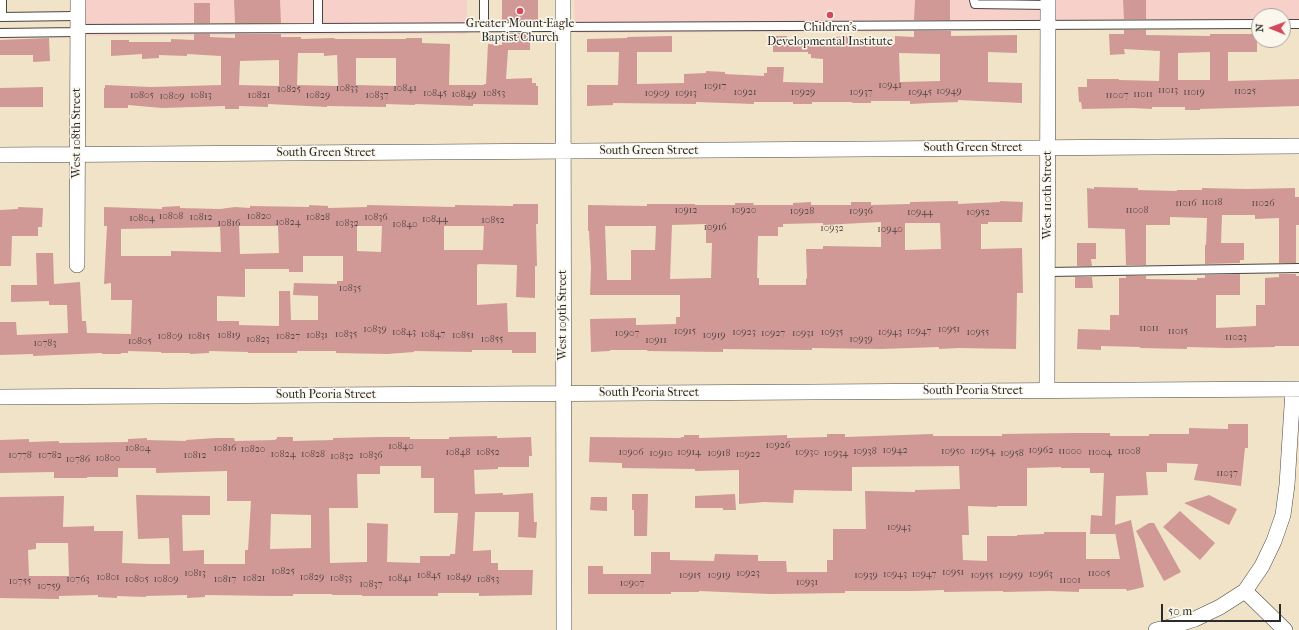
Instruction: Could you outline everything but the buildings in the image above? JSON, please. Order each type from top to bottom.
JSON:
[{"type":"street","name":"West 108th Street","points":[[76,265],[78,0]]},
{"type":"street","name":"West 109th Street","points":[[563,0],[564,630]]},
{"type":"street","name":"West 110th Street","points":[[1047,390],[1048,2]]},
{"type":"street","name":"South Green Street","points":[[0,155],[1299,146]]},
{"type":"street","name":"South Peoria Street","points":[[0,397],[1047,390],[1296,390]]},
{"type":"street","points":[[1156,630],[1195,619],[1220,607],[1245,591],[1262,566],[1272,547],[1283,515],[1288,485],[1296,390]]},
{"type":"street","points":[[1245,591],[1285,630]]},
{"type":"lane","points":[[2,0],[1,17],[77,26]]},
{"type":"lane","points":[[318,0],[318,28]]},
{"type":"lane","points":[[484,0],[484,27]]},
{"type":"lane","points":[[974,0],[975,4],[1048,2]]},
{"type":"lane","points":[[0,33],[77,26],[318,28],[1251,24]]},
{"type":"lane","points":[[1048,272],[1299,268]]},
{"type":"shaded area","points":[[80,0],[467,0],[467,34],[79,36]]},
{"type":"shaded area","points":[[574,0],[1299,0],[1299,28],[1291,28],[1291,8],[1251,8],[1251,29],[575,33]]},
{"type":"place","name":"Greater Mount Eagle Baptist Church","points":[[520,11]]},
{"type":"place","name":"Children's Developmental Institute","points":[[830,15]]}]
